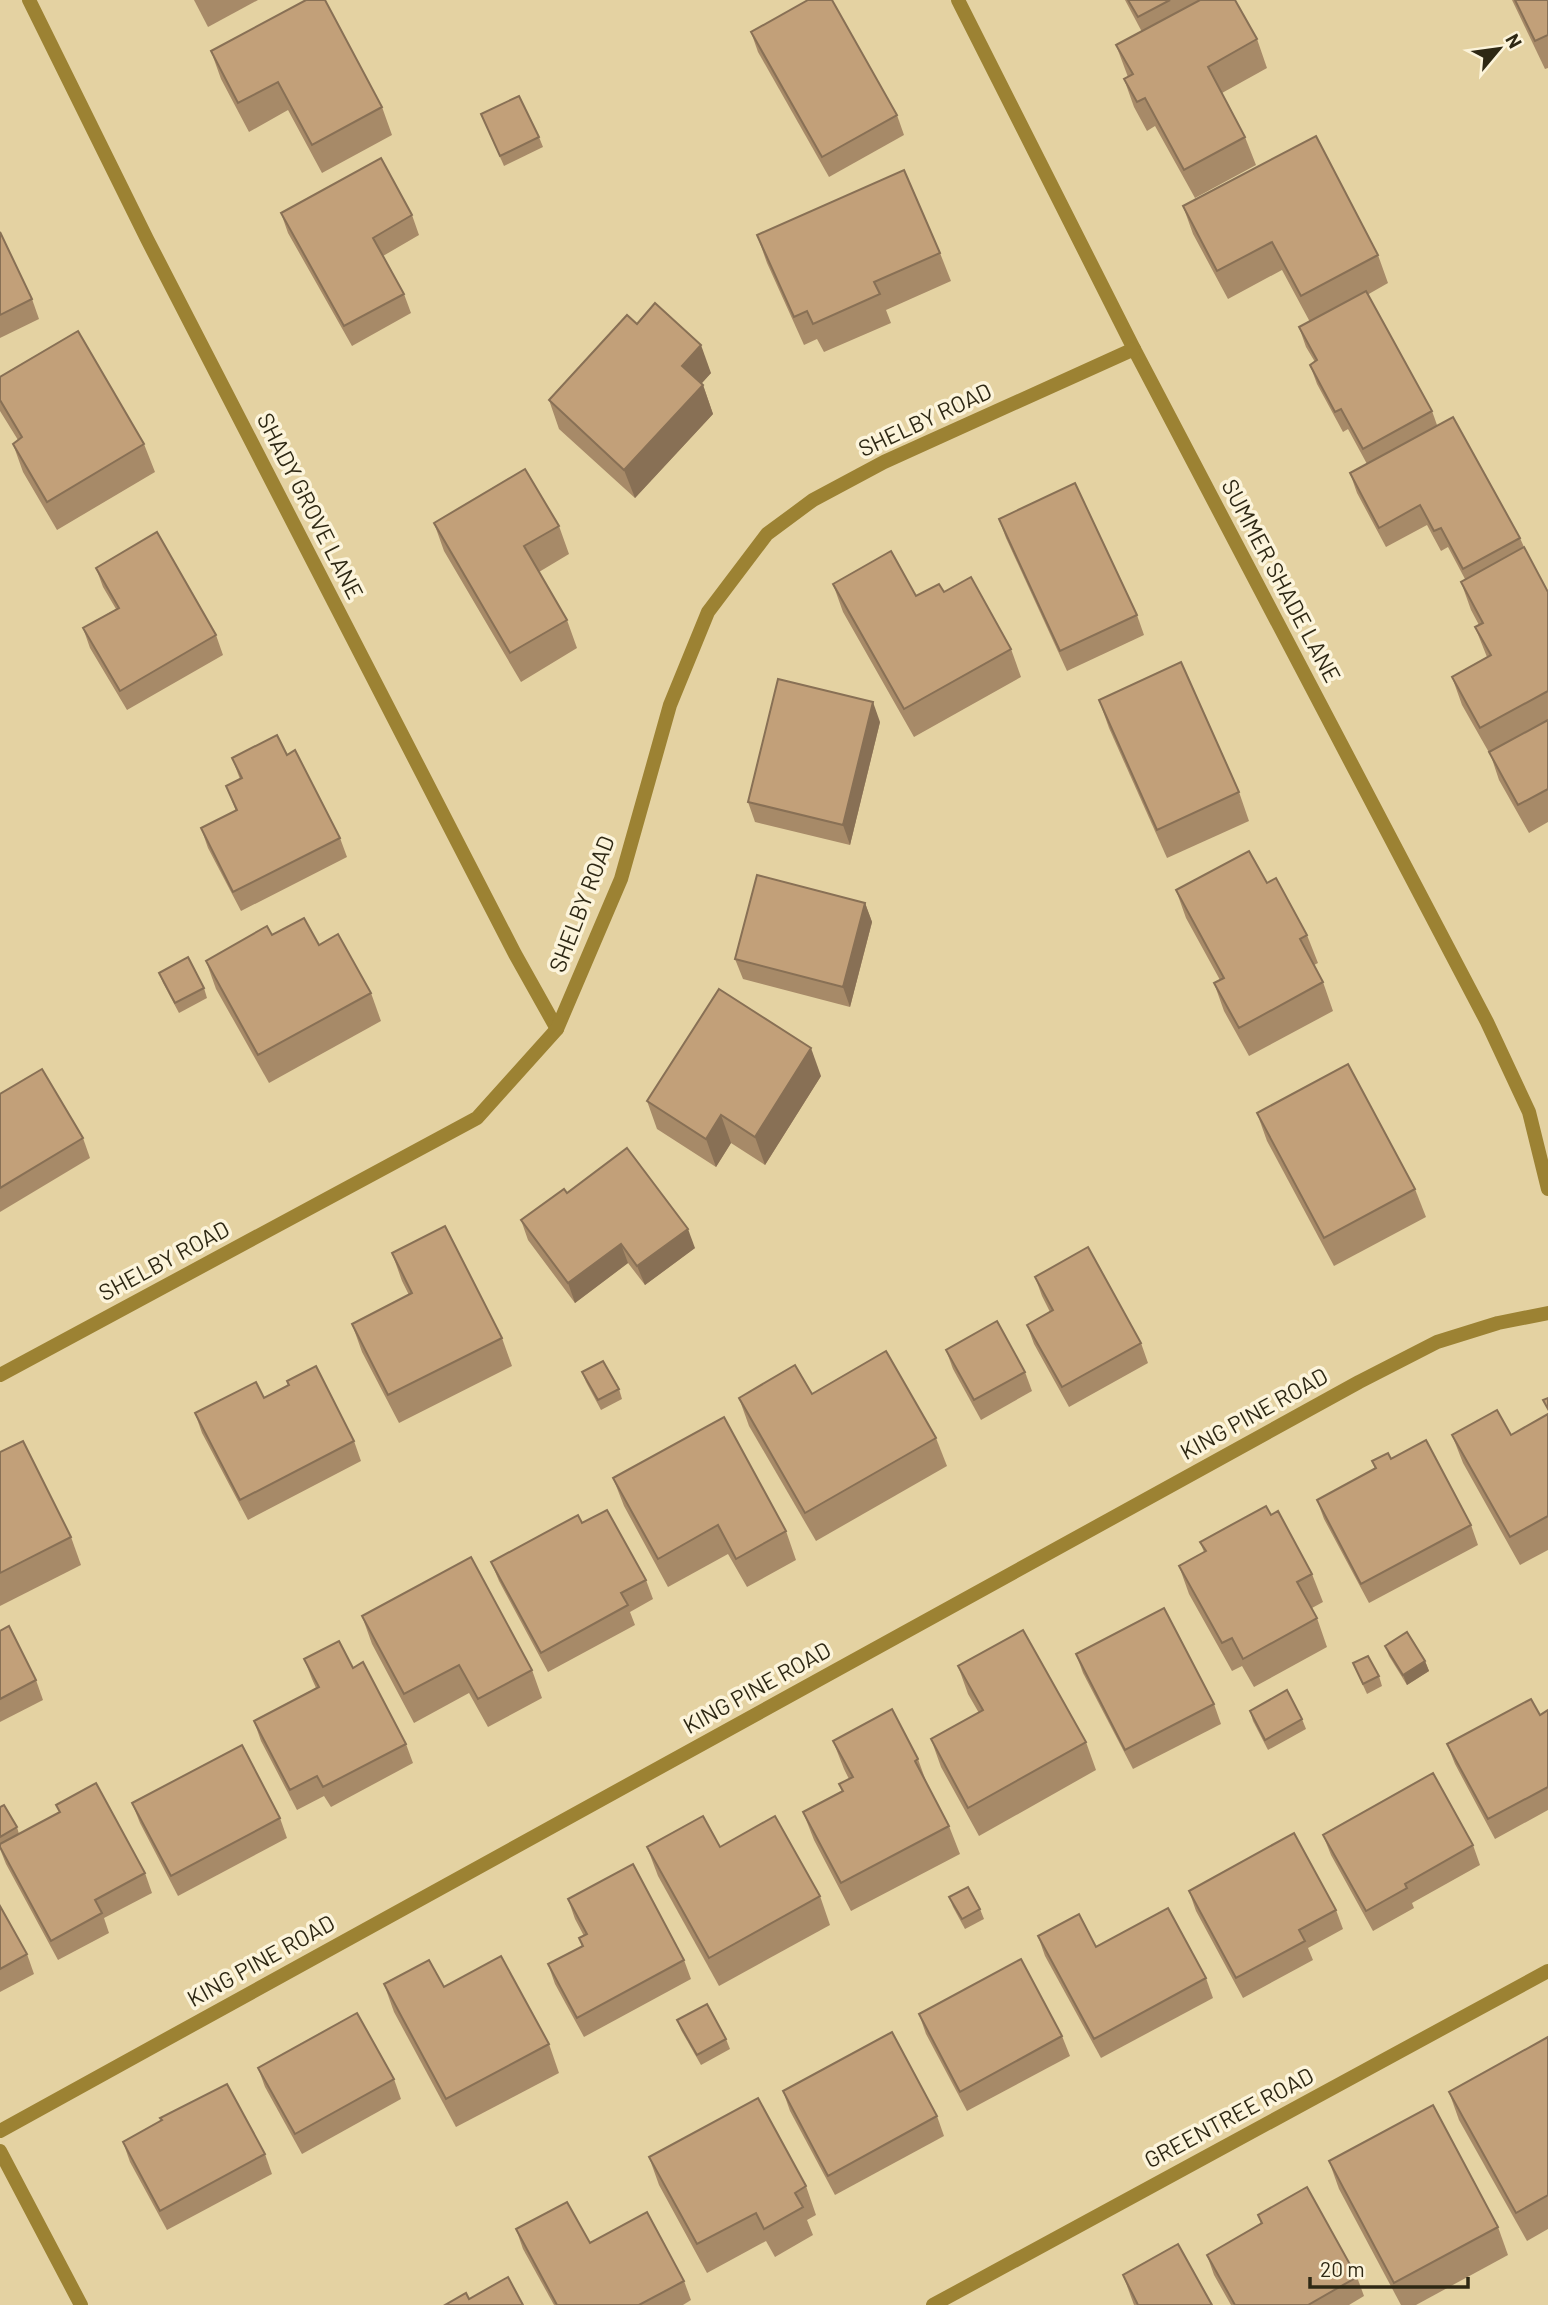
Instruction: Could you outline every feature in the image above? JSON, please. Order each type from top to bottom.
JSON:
[{"type":"street","name":"SHADY GROVE LANE","points":[[29,0],[166,276],[556,1029]]},
{"type":"street","name":"SUMMER SHADE LANE","points":[[958,0],[1134,349],[1487,1022],[1529,1112],[1548,1189]]},
{"type":"street","name":"SHELBY ROAD","points":[[0,1375],[477,1118],[556,1029],[621,879],[670,705],[708,612],[767,534],[813,500],[884,462],[1134,349]]},
{"type":"street","name":"KING PINE ROAD","points":[[0,2131],[1360,1382],[1437,1342],[1548,1313]]},
{"type":"street","name":"GREENTREE ROAD","points":[[933,2305],[1548,1971]]},
{"type":"street","points":[[0,2151],[82,2305]]},
{"type":"building","points":[[306,0],[325,0],[382,107],[312,145],[278,82],[238,103],[211,51]]},
{"type":"building","points":[[808,0],[832,0],[897,115],[822,157],[751,32]]},
{"type":"building","points":[[1128,0],[1170,0],[1138,17]]},
{"type":"building","points":[[1200,0],[1235,0],[1257,39],[1208,67],[1245,137],[1184,170],[1145,98],[1137,102],[1124,79],[1133,74],[1116,45]]},
{"type":"building","points":[[1515,0],[1548,0],[1548,35],[1535,41]]},
{"type":"building","points":[[519,96],[539,137],[500,156],[481,114]]},
{"type":"building","points":[[1316,136],[1378,255],[1301,296],[1272,242],[1217,271],[1183,206]]},
{"type":"building","points":[[381,158],[412,215],[373,238],[404,294],[344,326],[281,213]]},
{"type":"building","points":[[904,170],[940,253],[874,282],[880,294],[813,324],[807,311],[794,317],[757,235]]},
{"type":"building","points":[[0,232],[32,299],[0,315]]},
{"type":"building","points":[[1366,291],[1432,411],[1363,449],[1341,409],[1335,412],[1310,365],[1317,360],[1299,327]]},
{"type":"building","points":[[655,303],[701,345],[682,366],[703,385],[624,470],[549,400],[627,315],[637,324]]},
{"type":"building","points":[[78,331],[144,444],[47,502],[13,444],[22,437],[0,400],[0,377]]},
{"type":"building","points":[[1453,417],[1520,538],[1463,569],[1441,528],[1434,531],[1420,505],[1379,528],[1350,473]]},
{"type":"building","points":[[525,469],[559,526],[524,546],[567,620],[510,653],[434,523]]},
{"type":"building","points":[[1075,483],[1137,615],[1060,651],[999,519]]},
{"type":"building","points":[[157,532],[216,635],[120,691],[83,628],[119,608],[96,568]]},
{"type":"building","points":[[1524,547],[1548,592],[1548,691],[1480,728],[1452,677],[1491,655],[1475,627],[1483,623],[1461,582]]},
{"type":"building","points":[[891,551],[916,596],[939,584],[944,592],[971,577],[1011,649],[904,709],[833,584]]},
{"type":"building","points":[[1181,662],[1239,792],[1157,830],[1099,700]]},
{"type":"building","points":[[778,679],[873,702],[843,825],[748,802]]},
{"type":"building","points":[[1548,720],[1548,789],[1518,805],[1489,752]]},
{"type":"building","points":[[277,735],[287,755],[295,750],[340,838],[233,892],[201,828],[237,810],[226,786],[242,778],[232,758]]},
{"type":"building","points":[[1249,851],[1267,883],[1276,878],[1307,935],[1300,939],[1323,982],[1239,1028],[1214,983],[1224,978],[1176,890]]},
{"type":"building","points":[[757,875],[865,903],[843,987],[735,959]]},
{"type":"building","points":[[304,918],[319,945],[338,934],[371,993],[258,1055],[206,961],[267,926],[272,935]]},
{"type":"building","points":[[188,957],[204,988],[175,1003],[159,973]]},
{"type":"building","points":[[719,989],[811,1048],[755,1137],[721,1115],[706,1139],[647,1101]]},
{"type":"building","points":[[1348,1064],[1415,1189],[1324,1238],[1257,1113]]},
{"type":"building","points":[[42,1069],[83,1138],[0,1188],[0,1094]]},
{"type":"building","points":[[627,1148],[688,1229],[637,1266],[621,1244],[568,1283],[521,1220],[564,1189],[567,1193]]},
{"type":"building","points":[[445,1226],[502,1338],[388,1395],[352,1324],[412,1293],[392,1253]]},
{"type":"building","points":[[1088,1247],[1141,1343],[1062,1387],[1027,1325],[1053,1310],[1035,1277]]},
{"type":"building","points":[[997,1321],[1025,1372],[974,1400],[946,1350]]},
{"type":"building","points":[[886,1351],[936,1438],[805,1513],[739,1398],[795,1365],[812,1394]]},
{"type":"building","points":[[603,1361],[619,1389],[598,1400],[582,1372]]},
{"type":"building","points":[[316,1366],[354,1441],[240,1500],[195,1413],[256,1382],[264,1398],[289,1385],[287,1381]]},
{"type":"building","points":[[1497,1410],[1511,1435],[1548,1414],[1548,1516],[1510,1537],[1452,1435]]},
{"type":"building","points":[[724,1417],[786,1531],[736,1559],[718,1525],[658,1559],[613,1478]]},
{"type":"building","points":[[1426,1440],[1471,1525],[1361,1584],[1317,1500],[1376,1468],[1372,1461],[1388,1453],[1391,1459]]},
{"type":"building","points":[[23,1441],[71,1537],[0,1573],[0,1452]]},
{"type":"building","points":[[1266,1506],[1271,1515],[1278,1511],[1312,1574],[1297,1582],[1317,1618],[1243,1659],[1232,1638],[1222,1643],[1179,1566],[1206,1551],[1200,1542]]},
{"type":"building","points":[[607,1510],[646,1580],[621,1593],[628,1605],[541,1653],[491,1562],[578,1515],[582,1523]]},
{"type":"building","points":[[471,1557],[532,1670],[478,1699],[459,1665],[404,1694],[362,1616]]},
{"type":"building","points":[[1164,1608],[1214,1704],[1125,1750],[1076,1654]]},
{"type":"building","points":[[9,1626],[36,1680],[0,1699],[0,1631]]},
{"type":"building","points":[[1023,1630],[1086,1742],[968,1808],[931,1739],[983,1710],[958,1666]]},
{"type":"building","points":[[1407,1632],[1425,1661],[1403,1675],[1385,1646]]},
{"type":"building","points":[[339,1641],[353,1668],[363,1662],[406,1744],[323,1787],[317,1776],[290,1790],[254,1721],[319,1687],[304,1659]]},
{"type":"building","points":[[1368,1656],[1379,1676],[1363,1684],[1353,1663]]},
{"type":"building","points":[[1287,1690],[1302,1719],[1265,1740],[1250,1711]]},
{"type":"building","points":[[1531,1699],[1540,1715],[1548,1710],[1548,1787],[1488,1819],[1447,1744]]},
{"type":"building","points":[[892,1709],[949,1826],[841,1883],[803,1812],[843,1791],[839,1784],[853,1777],[833,1741]]},
{"type":"building","points":[[242,1745],[280,1818],[171,1876],[132,1803]]},
{"type":"building","points":[[1433,1773],[1473,1845],[1405,1884],[1407,1888],[1366,1911],[1323,1835]]},
{"type":"building","points":[[96,1783],[145,1873],[95,1900],[102,1913],[51,1941],[0,1844],[60,1812],[56,1805]]},
{"type":"building","points":[[4,1805],[17,1827],[0,1837],[0,1807]]},
{"type":"building","points":[[703,1816],[720,1847],[775,1816],[820,1896],[709,1958],[647,1847]]},
{"type":"building","points":[[1294,1833],[1336,1910],[1299,1930],[1305,1941],[1236,1978],[1189,1891]]},
{"type":"building","points":[[633,1864],[684,1960],[577,2018],[548,1964],[583,1946],[579,1938],[587,1934],[568,1899]]},
{"type":"building","points":[[968,1887],[980,1909],[962,1919],[949,1897]]},
{"type":"building","points":[[0,1906],[27,1954],[0,1969]]},
{"type":"building","points":[[1168,1908],[1206,1978],[1094,2039],[1038,1936],[1079,1914],[1096,1947]]},
{"type":"building","points":[[501,1956],[549,2044],[446,2099],[384,1984],[429,1960],[444,1987]]},
{"type":"building","points":[[1021,1959],[1062,2036],[960,2092],[919,2014]]},
{"type":"building","points":[[707,2004],[726,2039],[697,2055],[677,2020]]},
{"type":"building","points":[[357,2013],[394,2079],[295,2134],[258,2068]]},
{"type":"building","points":[[892,2032],[937,2116],[828,2176],[783,2091]]},
{"type":"building","points":[[1548,2037],[1548,2195],[1516,2213],[1449,2092]]},
{"type":"building","points":[[227,2084],[265,2154],[160,2211],[123,2142],[162,2120],[160,2118]]},
{"type":"building","points":[[758,2098],[806,2186],[795,2193],[803,2207],[764,2229],[756,2213],[697,2244],[649,2157]]},
{"type":"building","points":[[1433,2105],[1498,2227],[1394,2283],[1329,2161]]},
{"type":"building","points":[[1307,2187],[1357,2277],[1308,2305],[1235,2305],[1207,2255],[1262,2223],[1258,2215]]},
{"type":"building","points":[[567,2202],[590,2243],[647,2212],[684,2281],[639,2305],[557,2305],[516,2229]]},
{"type":"building","points":[[1178,2244],[1212,2305],[1138,2305],[1123,2275]]},
{"type":"building","points":[[508,2277],[523,2305],[445,2305],[466,2293],[469,2299]]}]
